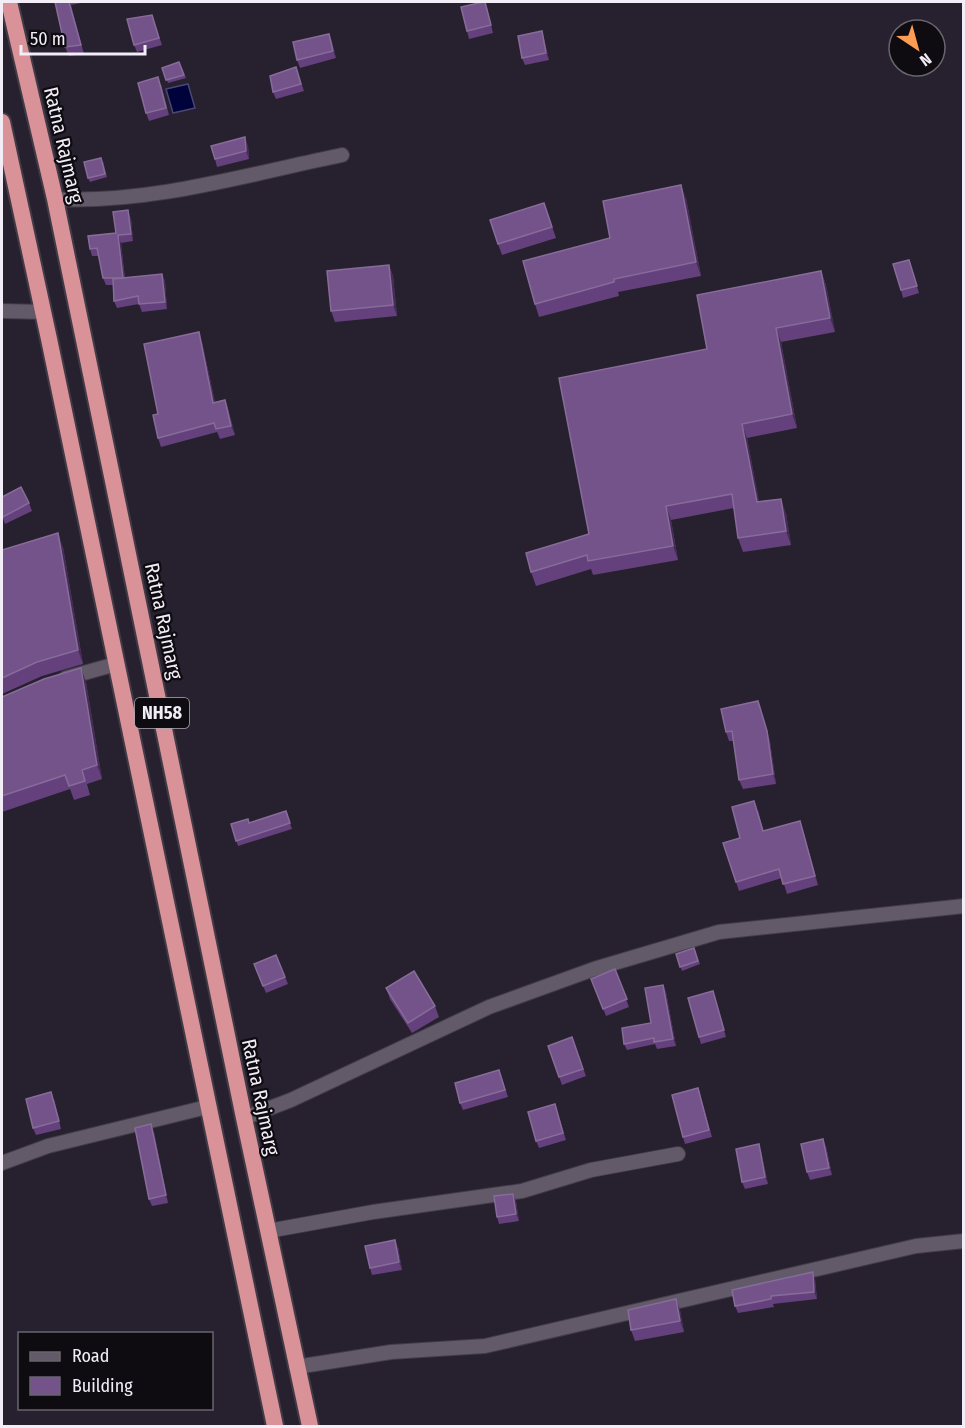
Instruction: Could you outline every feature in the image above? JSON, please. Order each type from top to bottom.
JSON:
[{"type":"highway","name":"Ratna Rajmarg","points":[[9,2],[55,198],[244,1118],[310,1426]]},
{"type":"highway","name":"NH58","points":[[2,122],[44,312],[207,1107],[275,1426]]},
{"type":"street","points":[[55,198],[82,200],[180,189],[342,154]]},
{"type":"street","points":[[2,311],[44,312]]},
{"type":"street","points":[[56,681],[116,664]]},
{"type":"street","points":[[244,1118],[291,1100],[489,1007],[594,969],[719,932],[963,906]]},
{"type":"street","points":[[2,1163],[48,1146],[207,1107]]},
{"type":"street","points":[[268,1231],[384,1210],[522,1191],[591,1170],[678,1154]]},
{"type":"street","points":[[296,1367],[391,1352],[485,1346],[916,1246],[963,1241]]},
{"type":"shaded area","points":[[188,84],[195,108],[173,113],[166,89]]},
{"type":"building","points":[[55,2],[69,2],[81,45],[65,47]]},
{"type":"building","points":[[485,2],[491,25],[467,31],[461,7]]},
{"type":"building","points":[[152,15],[159,38],[134,45],[127,19]]},
{"type":"building","points":[[542,31],[546,53],[522,58],[518,36]]},
{"type":"building","points":[[329,34],[333,51],[297,60],[293,42]]},
{"type":"building","points":[[179,62],[184,75],[166,80],[162,68]]},
{"type":"building","points":[[296,67],[301,84],[273,92],[270,76]]},
{"type":"building","points":[[158,77],[166,108],[146,113],[138,83]]},
{"type":"building","points":[[245,137],[246,151],[215,159],[211,146]]},
{"type":"building","points":[[101,158],[105,174],[88,178],[84,162]]},
{"type":"building","points":[[681,185],[696,262],[614,279],[614,282],[535,304],[523,261],[610,238],[603,201]]},
{"type":"building","points":[[544,203],[552,227],[498,244],[490,220]]},
{"type":"building","points":[[128,210],[131,234],[118,235],[123,278],[103,278],[97,248],[90,249],[88,236],[116,233],[113,212]]},
{"type":"building","points":[[909,260],[917,286],[901,290],[893,264]]},
{"type":"building","points":[[389,265],[393,305],[331,311],[327,271]]},
{"type":"building","points":[[821,271],[830,318],[776,328],[792,414],[742,424],[757,502],[781,499],[786,531],[738,538],[732,494],[666,506],[673,546],[588,561],[587,555],[531,572],[526,553],[589,534],[559,378],[707,349],[697,295]]},
{"type":"building","points":[[162,274],[165,302],[139,304],[138,296],[114,301],[113,279]]},
{"type":"building","points":[[199,332],[213,403],[225,400],[231,426],[216,429],[214,423],[158,438],[153,415],[158,414],[144,344]]},
{"type":"building","points":[[21,487],[29,503],[3,517],[2,497]]},
{"type":"building","points":[[58,533],[78,650],[37,662],[2,678],[2,550]]},
{"type":"building","points":[[81,668],[97,765],[82,770],[85,781],[69,786],[65,775],[2,796],[2,697],[44,679]]},
{"type":"building","points":[[758,701],[767,731],[773,774],[739,780],[732,731],[726,732],[721,709]]},
{"type":"building","points":[[754,801],[763,831],[800,821],[815,876],[783,884],[779,869],[736,882],[723,843],[740,838],[732,807]]},
{"type":"building","points":[[286,811],[290,823],[236,841],[231,824],[248,819],[249,823]]},
{"type":"building","points":[[694,948],[698,961],[680,967],[676,954]]},
{"type":"building","points":[[276,955],[285,977],[263,986],[254,964]]},
{"type":"building","points":[[615,969],[627,999],[603,1009],[591,979]]},
{"type":"building","points":[[414,971],[435,1006],[408,1023],[386,988]]},
{"type":"building","points":[[663,985],[673,1039],[654,1042],[654,1038],[624,1044],[622,1028],[651,1023],[645,988]]},
{"type":"building","points":[[713,991],[724,1030],[699,1037],[688,998]]},
{"type":"building","points":[[572,1037],[583,1069],[559,1077],[548,1046]]},
{"type":"building","points":[[499,1070],[505,1090],[460,1103],[455,1083]]},
{"type":"building","points":[[698,1088],[709,1130],[683,1137],[672,1095]]},
{"type":"building","points":[[51,1092],[59,1121],[33,1128],[26,1099]]},
{"type":"building","points":[[555,1104],[563,1133],[536,1141],[528,1112]]},
{"type":"building","points":[[151,1124],[166,1195],[149,1199],[135,1128]]},
{"type":"building","points":[[823,1139],[829,1168],[807,1172],[801,1144]]},
{"type":"building","points":[[759,1144],[765,1177],[742,1182],[736,1149]]},
{"type":"building","points":[[513,1194],[516,1214],[497,1217],[494,1196]]},
{"type":"building","points":[[395,1240],[399,1262],[370,1268],[365,1246]]},
{"type":"building","points":[[813,1272],[814,1292],[771,1296],[771,1299],[735,1306],[732,1290]]},
{"type":"building","points":[[676,1299],[680,1321],[631,1330],[628,1310]]}]
